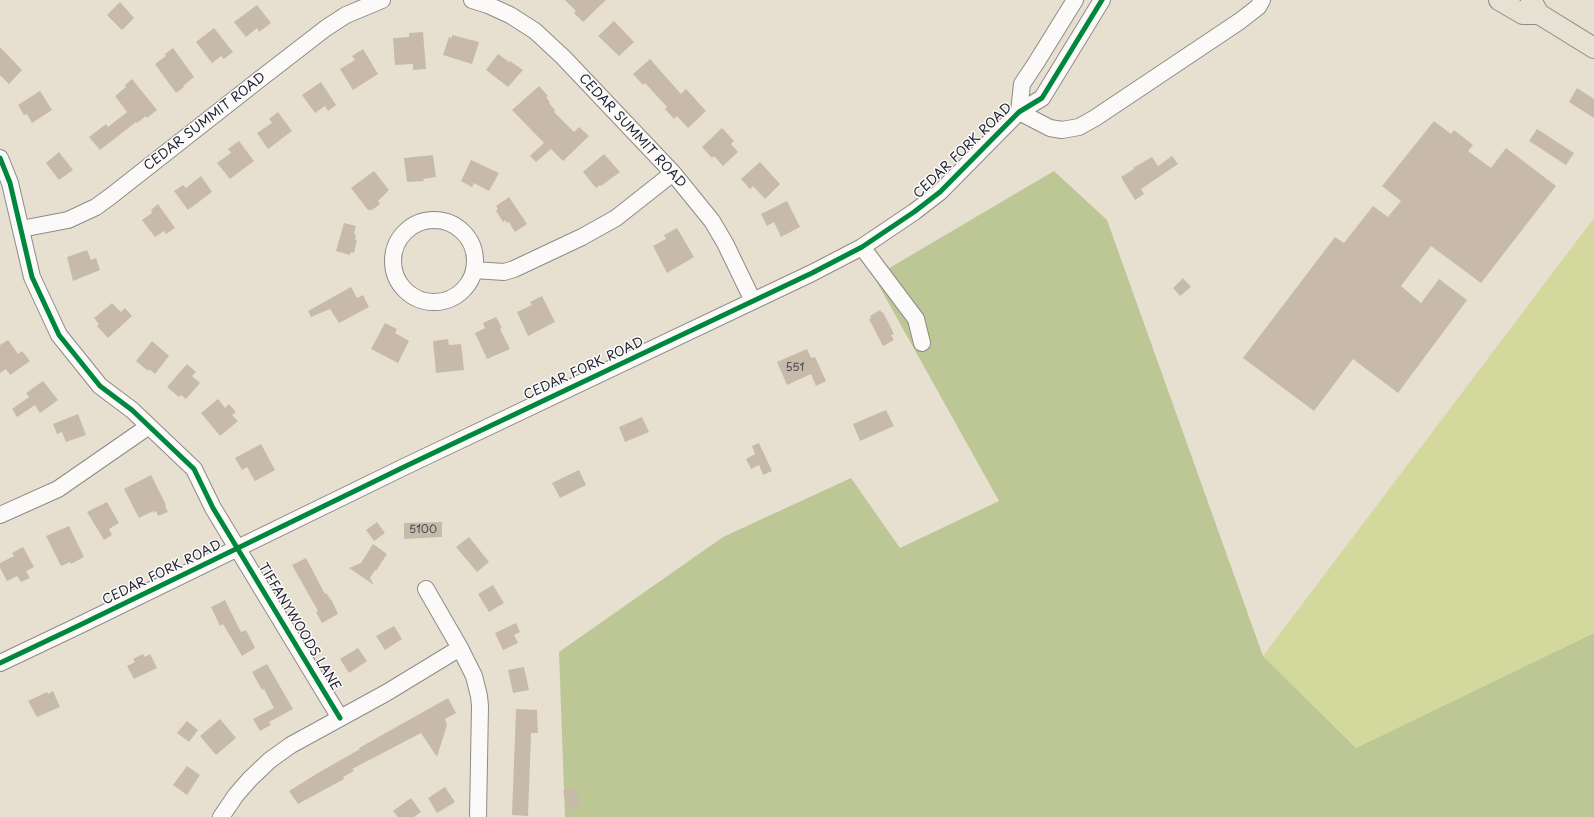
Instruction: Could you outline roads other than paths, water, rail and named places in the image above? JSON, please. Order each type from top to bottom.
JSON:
[{"type":"main road","points":[[1499,0],[1523,14],[1535,7],[1594,48]]},
{"type":"street","name":"CEDAR SUMMIT ROAD","points":[[21,229],[68,220],[96,207],[326,28],[346,15],[382,0]]},
{"type":"street","name":"CEDAR SUMMIT ROAD","points":[[472,0],[488,5],[510,15],[535,31],[563,57],[673,173],[712,221],[725,243],[753,301]]},
{"type":"street","name":"CEDAR FORK ROAD","points":[[1019,112],[1022,84],[1075,0]]},
{"type":"street","name":"CEDAR FORK ROAD","points":[[0,663],[819,270],[862,247],[908,217],[940,192],[1019,112],[1042,98],[1102,0]]},
{"type":"street","name":"CEDAR FORK ROAD","points":[[1019,112],[1050,128],[1062,130],[1079,128],[1240,21],[1258,7],[1262,0]]},
{"type":"street","name":"TIFFANYWOODS LANE","points":[[0,158],[10,183],[32,277],[59,335],[100,386],[132,410],[194,469],[213,508],[340,718]]},
{"type":"street","points":[[474,270],[504,272],[514,269],[582,237],[616,218],[673,173]]},
{"type":"street","points":[[424,221],[443,221],[452,224],[466,235],[474,252],[474,270],[471,279],[460,294],[443,301],[425,302],[408,294],[396,279],[393,252],[396,243],[408,228],[424,221]]},
{"type":"street","points":[[862,247],[916,319],[922,343]]},
{"type":"street","points":[[0,516],[58,489],[149,426]]},
{"type":"street","points":[[426,589],[460,648],[474,676],[480,706],[478,817]]},
{"type":"street","points":[[220,817],[250,779],[270,760],[291,745],[386,693],[460,648]]}]
